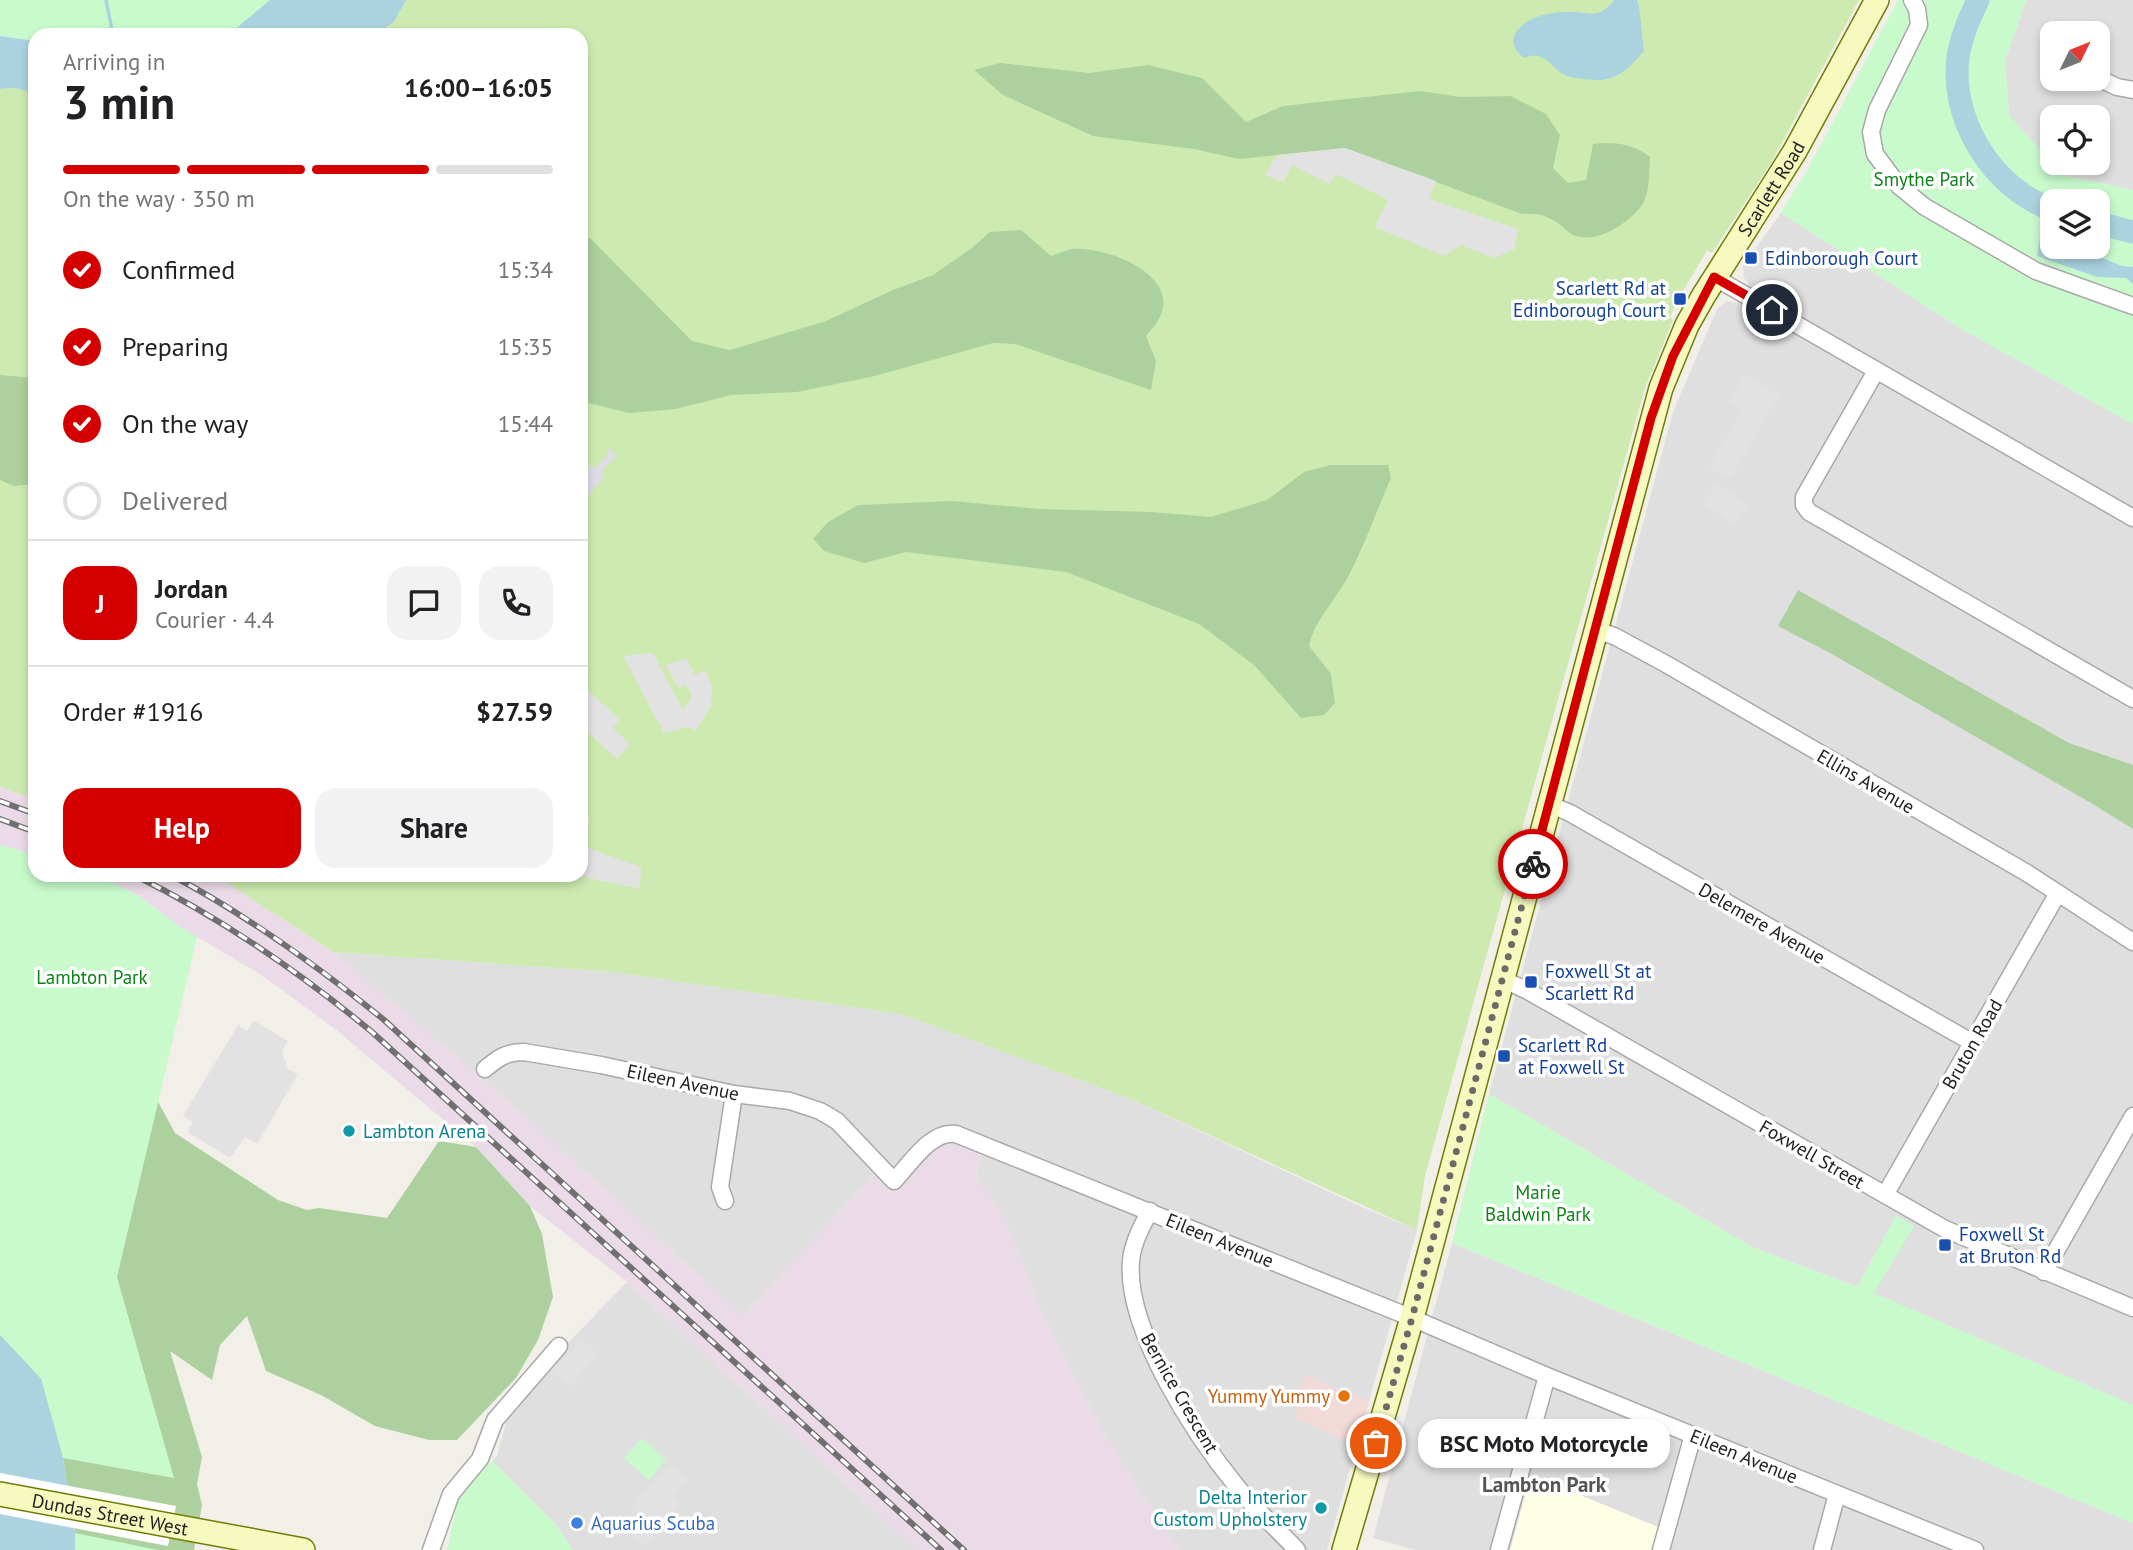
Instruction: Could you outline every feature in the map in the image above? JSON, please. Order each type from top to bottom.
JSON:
[{"type":"main road","name":"Scarlett Road","points":[[1345,1550],[1412,1318],[1661,388],[1688,325],[1714,277],[1796,151],[1877,0]]},
{"type":"main road","name":"Dundas Street West","points":[[0,1494],[303,1550]]},
{"type":"street","points":[[1912,0],[1917,9],[1919,25],[1877,110],[1871,132],[1875,154],[1899,186],[1925,207],[2036,271],[2133,306]]},
{"type":"street","points":[[2110,84],[2133,90]]},
{"type":"street","points":[[1714,277],[2133,518]]},
{"type":"street","points":[[1876,371],[1804,497],[1804,505],[1809,512],[2133,699]]},
{"type":"street","name":"Ellins Avenue","points":[[1595,629],[1616,637],[1666,664],[2058,892],[2133,942]]},
{"type":"street","name":"Delemere Avenue","points":[[1549,804],[1570,813],[1973,1043]]},
{"type":"street","name":"Bruton Road","points":[[1885,1195],[2058,892]]},
{"type":"street","name":"Foxwell Street","points":[[1502,979],[1528,991],[1945,1229],[2133,1308]]},
{"type":"street","name":"Eileen Avenue","points":[[485,1069],[499,1056],[524,1052],[601,1065],[734,1094],[790,1101],[820,1111],[837,1121],[894,1181],[935,1137],[946,1133],[956,1134],[1975,1550]]},
{"type":"street","points":[[725,1201],[720,1186],[734,1094]]},
{"type":"street","points":[[2044,1272],[2133,1116]]},
{"type":"street","name":"Bernice Crescent","points":[[1150,1211],[1130,1260],[1139,1322],[1156,1359],[1196,1430],[1239,1489],[1297,1550]]},
{"type":"street","points":[[431,1550],[451,1494],[480,1459],[495,1420],[559,1346]]},
{"type":"street","points":[[1499,1550],[1548,1376]]},
{"type":"street","points":[[1661,1550],[1693,1435]]},
{"type":"street","points":[[1822,1550],[1838,1494]]},
{"type":"shaded area","points":[[2026,0],[2133,0],[2133,190],[2064,175],[2110,175],[2110,105],[2040,105],[2040,149],[2009,116],[2005,61]]},
{"type":"shaded area","points":[[1345,148],[1436,181],[1429,199],[1518,229],[1514,250],[1494,258],[1461,245],[1444,256],[1375,227],[1388,200],[1336,174],[1330,184],[1292,165],[1283,182],[1265,175],[1277,155]]},
{"type":"shaded area","points":[[1781,213],[1960,328],[2133,424],[2133,1405],[1858,1287],[1752,1247],[1489,1094],[1673,412],[1717,309],[1727,301],[1737,303],[1748,283],[1744,278],[1743,266]]},
{"type":"shaded area","points":[[1745,375],[1779,395],[1730,479],[1709,467],[1742,410],[1729,402]]},
{"type":"shaded area","points":[[607,447],[618,457],[602,470],[604,477],[588,496],[588,469],[591,465],[596,468],[607,455]]},
{"type":"shaded area","points":[[1717,484],[1748,505],[1735,525],[1704,504]]},
{"type":"shaded area","points":[[653,653],[682,709],[690,701],[691,692],[685,685],[678,688],[666,665],[686,658],[695,675],[705,670],[712,687],[711,706],[695,731],[688,727],[664,733],[623,656]]},
{"type":"shaded area","points":[[588,690],[620,720],[613,728],[630,744],[617,759],[588,732]]},
{"type":"shaded area","points":[[0,787],[28,797],[28,853],[0,845]]},
{"type":"shaded area","points":[[588,848],[641,867],[640,889],[588,878]]},
{"type":"shaded area","points":[[111,882],[226,882],[333,952],[492,1087],[743,1316],[874,1175],[897,1192],[942,1144],[981,1153],[976,1178],[1004,1217],[1041,1310],[1105,1436],[1171,1539],[1181,1550],[917,1550],[627,1282],[530,1206],[476,1147],[335,1029],[263,976],[177,925],[139,896]]},
{"type":"shaded area","points":[[333,952],[613,972],[901,1014],[1131,1099],[1355,1204],[1417,1230],[1327,1550],[1181,1550],[1171,1539],[1105,1436],[1041,1310],[1004,1217],[976,1178],[981,1154],[942,1145],[897,1192],[874,1175],[743,1316],[492,1087]]},
{"type":"shaded area","points":[[254,1021],[288,1041],[282,1051],[288,1069],[298,1074],[257,1144],[245,1137],[230,1158],[187,1132],[193,1122],[183,1116],[238,1025],[247,1031]]},
{"type":"shaded area","points":[[1452,1243],[2133,1523],[2133,1550],[1416,1550],[1373,1538]]},
{"type":"shaded area","points":[[627,1282],[917,1550],[573,1550],[557,1526],[492,1461],[497,1456],[507,1419],[568,1343]]},
{"type":"shaded area","points":[[581,1339],[599,1354],[569,1387],[552,1371]]},
{"type":"shaded area","points":[[1305,1375],[1369,1401],[1357,1446],[1294,1418]]},
{"type":"shaded area","points":[[670,1465],[688,1481],[674,1496],[682,1504],[645,1546],[629,1532],[642,1518],[631,1509]]},
{"type":"shaded area","points":[[1531,1475],[1658,1527],[1651,1550],[1510,1550]]},
{"type":"green space","points":[[0,0],[270,0],[236,28],[28,28],[28,40],[0,36]]},
{"type":"green space","points":[[406,0],[1859,0],[1771,163],[1712,253],[1707,250],[1682,293],[1680,292],[1675,300],[1677,302],[1670,317],[1673,320],[1645,388],[1425,1176],[1417,1230],[1131,1099],[901,1014],[613,972],[333,952],[226,882],[588,882],[588,28],[386,28],[394,22]]},
{"type":"green space","name":"Smythe Park","points":[[1898,0],[2026,0],[2005,61],[2009,116],[2040,149],[2040,175],[2064,175],[2133,190],[2133,424],[1960,328],[1781,213],[1809,167]]},
{"type":"green space","points":[[1000,63],[1089,73],[1148,65],[1202,78],[1246,122],[1283,106],[1420,91],[1460,97],[1510,96],[1546,114],[1560,135],[1553,168],[1568,183],[1586,180],[1593,144],[1616,143],[1630,146],[1650,157],[1648,188],[1642,205],[1621,225],[1594,237],[1576,236],[1548,218],[1522,214],[1345,148],[1239,159],[1194,149],[1093,136],[1003,95],[974,70]]},
{"type":"green space","points":[[15,88],[28,91],[28,797],[0,787],[0,89]]},
{"type":"green space","points":[[1021,230],[1051,256],[1072,249],[1112,255],[1140,268],[1151,277],[1159,287],[1164,304],[1159,319],[1146,336],[1156,361],[1151,390],[1015,344],[993,343],[875,376],[797,392],[731,395],[676,409],[629,413],[588,403],[588,238],[692,341],[730,350],[826,321],[933,275],[990,232]]},
{"type":"green space","points":[[0,375],[28,377],[28,485],[14,486],[0,480]]},
{"type":"green space","points":[[1330,465],[1388,465],[1391,478],[1355,563],[1316,627],[1309,646],[1331,674],[1335,703],[1324,715],[1301,718],[1254,665],[1199,624],[1066,572],[906,552],[864,563],[824,551],[813,539],[828,522],[858,505],[952,501],[1040,509],[1151,512],[1211,517],[1267,500],[1304,472]]},
{"type":"green space","points":[[1798,590],[2069,743],[2133,765],[2133,829],[1830,653],[1778,626]]},
{"type":"green space","name":"Lambton Park","points":[[0,845],[28,853],[28,882],[111,882],[139,896],[197,937],[117,1277],[174,1478],[63,1458],[41,1379],[0,1335]]},
{"type":"green space","points":[[0,994],[150,1087],[175,1133],[278,1200],[307,1210],[319,1208],[387,1218],[439,1141],[476,1147],[530,1206],[542,1234],[553,1297],[538,1340],[516,1378],[457,1440],[429,1440],[375,1426],[321,1395],[266,1371],[247,1316],[220,1345],[212,1380],[170,1351],[202,1457],[197,1484],[202,1505],[194,1550],[75,1550],[75,1533],[63,1458],[41,1380],[0,1335]]},
{"type":"green space","name":"Marie Baldwin Park","points":[[1489,1094],[1752,1247],[1857,1287],[1896,1215],[1914,1226],[1874,1293],[2133,1405],[2133,1523],[1452,1243]]},
{"type":"green space","points":[[642,1438],[666,1460],[649,1480],[624,1458]]},
{"type":"green space","points":[[492,1461],[557,1526],[573,1550],[447,1550],[458,1499]]},
{"type":"green space","points":[[75,1533],[158,1550],[75,1550]]},
{"type":"water","points":[[270,0],[406,0],[394,22],[386,28],[236,28]]},
{"type":"water","points":[[1614,0],[1637,0],[1644,51],[1618,75],[1603,80],[1569,76],[1540,57],[1524,58],[1515,48],[1515,34],[1533,18],[1559,12],[1597,13]]},
{"type":"water","points":[[0,36],[28,40],[28,91],[15,88],[0,89]]},
{"type":"water","points":[[2046,259],[2105,259],[2133,267],[2133,284],[2126,278],[2097,277]]},
{"type":"water","points":[[0,1335],[41,1379],[63,1458],[75,1533],[75,1550],[0,1550]]},
{"type":"pier","points":[[0,1473],[176,1506],[168,1546],[0,1514]]},
{"type":"waterway","points":[[106,0],[112,28]]},
{"type":"waterway","points":[[1978,0],[1959,51],[1957,76],[1967,124],[1978,147],[1993,167],[2010,185],[2040,204]]},
{"type":"waterway","points":[[2110,226],[2133,232]]},
{"type":"railway","points":[[0,801],[28,811]]},
{"type":"railway","points":[[0,819],[28,829]]},
{"type":"railway","points":[[148,882],[258,946],[372,1032],[941,1550]]},
{"type":"railway","points":[[183,882],[280,942],[383,1019],[964,1550]]},
{"type":"way so far","points":[[1376,1443],[1533,864]]},
{"type":"place","name":"Edinborough Court","points":[[1751,258]]},
{"type":"place","name":"Scarlett Rd at Edinborough Court","points":[[1680,299]]},
{"type":"place","name":"Foxwell St at Scarlett Rd","points":[[1531,982]]},
{"type":"place","name":"Scarlett Rd at Foxwell St","points":[[1504,1056]]},
{"type":"place","name":"Lambton Arena","points":[[349,1131]]},
{"type":"place","name":"Foxwell St at Bruton Rd","points":[[1945,1245]]},
{"type":"place","name":"Yummy Yummy","points":[[1344,1396]]},
{"type":"place","name":"BSC Moto Motorcycle","points":[[1376,1443]]},
{"type":"place","name":"Delta Interior Custom Upholstery","points":[[1321,1508]]},
{"type":"place","name":"Aquarius Scuba","points":[[577,1523]]},
{"type":"district","name":"Lambton Park","points":[[1544,1485]]},
{"type":"route","points":[[1533,864],[1651,418],[1673,356],[1714,277],[1772,310]]}]
